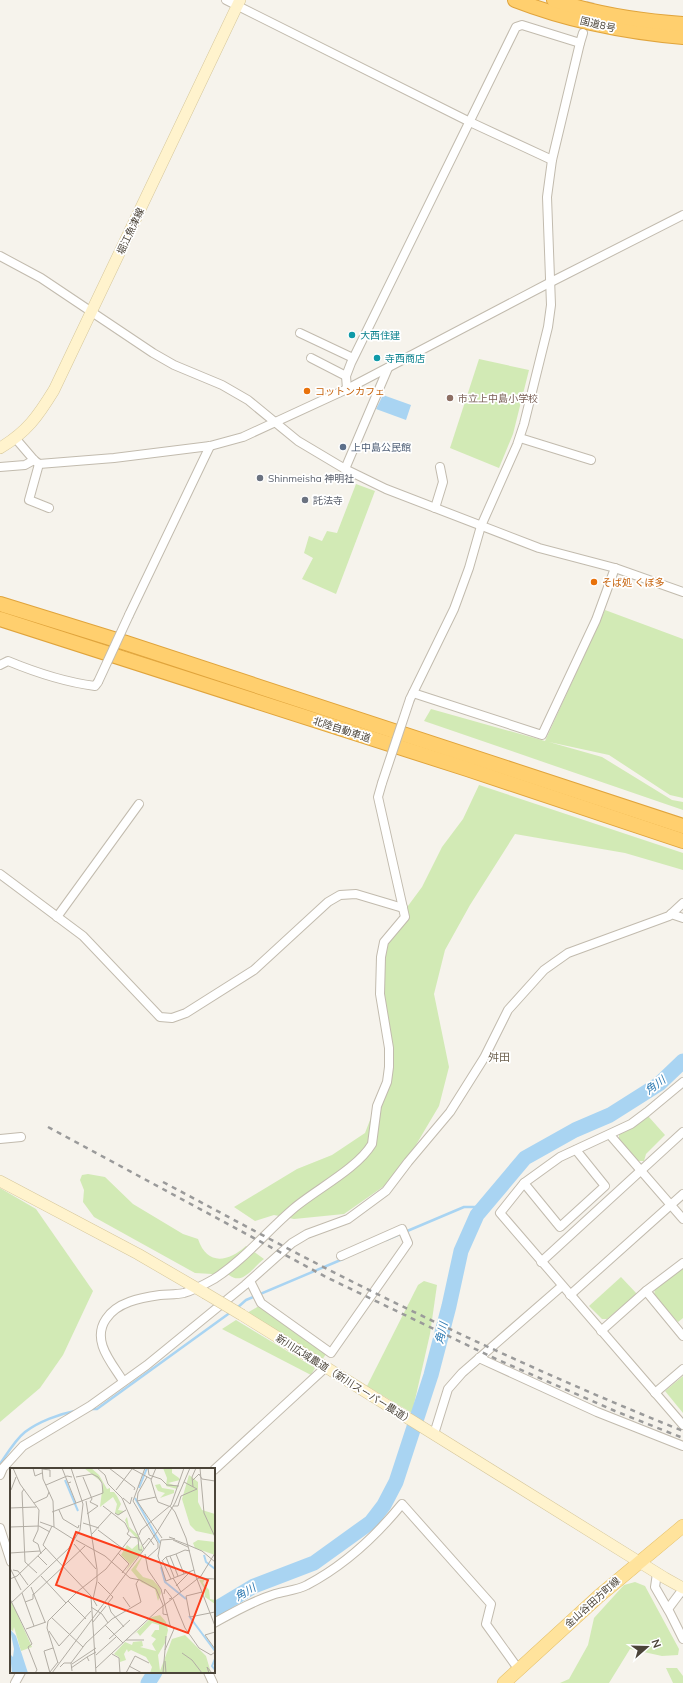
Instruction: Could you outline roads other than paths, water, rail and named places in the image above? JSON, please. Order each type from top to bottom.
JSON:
[{"type":"highway","name":"国道8号","points":[[515,0],[542,10],[610,28],[683,37]]},
{"type":"highway","name":"国道8号","points":[[554,0],[585,9],[638,19],[683,24]]},
{"type":"highway","name":"北陸自動車道","points":[[0,604],[140,648],[683,826]]},
{"type":"highway","name":"北陸自動車道","points":[[0,619],[459,767],[683,842]]},
{"type":"main road","name":"金山谷田方町線","points":[[504,1683],[564,1627],[683,1526]]},
{"type":"street","points":[[226,0],[239,3],[470,122],[552,160]]},
{"type":"street","name":"堀江魚津線","points":[[0,448],[16,439],[28,427],[42,410],[54,390],[239,3]]},
{"type":"street","points":[[347,389],[346,376],[353,358],[516,27],[522,24],[580,43]]},
{"type":"street","points":[[123,1381],[102,1345],[100,1334],[106,1318],[119,1306],[131,1301],[160,1295],[201,1290],[246,1254],[293,1209],[350,1166],[369,1149],[372,1144],[377,1106],[387,1082],[389,1067],[389,1048],[380,994],[381,957],[384,942],[405,917],[378,797],[411,696],[454,609],[469,568],[481,526],[520,438],[548,327],[551,305],[547,197],[552,160],[583,33]]},
{"type":"street","points":[[0,468],[36,462],[114,458],[210,446],[242,437],[347,389],[551,282],[683,215]]},
{"type":"street","points":[[0,256],[41,278],[92,313],[174,365],[222,385],[248,400],[298,441],[345,469],[386,489],[539,548],[615,568],[683,592]]},
{"type":"street","points":[[300,333],[353,358]]},
{"type":"street","points":[[311,358],[346,376]]},
{"type":"street","points":[[345,469],[388,368]]},
{"type":"street","points":[[520,438],[591,460]]},
{"type":"street","points":[[16,439],[36,462]]},
{"type":"street","points":[[0,665],[8,661],[38,674],[72,683],[95,686],[210,446]]},
{"type":"street","points":[[36,462],[29,500],[49,508]]},
{"type":"street","points":[[435,508],[443,482],[440,468]]},
{"type":"street","points":[[411,696],[542,734],[596,620],[615,568]]},
{"type":"street","points":[[57,917],[139,804]]},
{"type":"street","points":[[0,874],[83,936],[160,1017],[172,1018],[186,1013],[254,970],[328,902],[340,895],[356,894],[403,908]]},
{"type":"street","points":[[2,1469],[22,1446],[90,1406],[147,1365],[250,1281],[292,1243],[307,1234],[348,1219],[386,1191],[450,1112],[484,1058],[508,1010],[544,970],[568,952],[671,914],[683,903]]},
{"type":"street","points":[[671,914],[683,918]]},
{"type":"street","points":[[683,1082],[630,1124],[560,1158],[524,1183],[500,1213],[683,1425]]},
{"type":"street","points":[[541,1262],[683,1132]]},
{"type":"street","points":[[610,1135],[683,1219]]},
{"type":"street","points":[[0,1139],[21,1137]]},
{"type":"street","points":[[524,1183],[560,1227],[605,1186],[576,1150]]},
{"type":"street","name":"新川広域農道（新川スーパー農道）","points":[[0,1181],[138,1254],[201,1290],[683,1589]]},
{"type":"street","points":[[570,1295],[683,1194]]},
{"type":"street","points":[[250,1281],[261,1304],[331,1353],[408,1242],[402,1229],[341,1256]]},
{"type":"street","points":[[601,1331],[646,1291],[683,1263]]},
{"type":"street","points":[[431,1432],[448,1389],[462,1373],[562,1286]]},
{"type":"street","points":[[646,1291],[683,1336]]},
{"type":"street","points":[[479,1358],[597,1412],[683,1446]]},
{"type":"street","points":[[215,1469],[326,1367]]},
{"type":"street","points":[[655,1393],[683,1369]]},
{"type":"street","points":[[215,1622],[242,1607],[274,1595],[306,1586],[339,1566],[384,1527],[402,1504],[491,1604],[486,1624],[519,1670]]},
{"type":"street","points":[[0,1528],[10,1559]]},
{"type":"street","points":[[657,1573],[655,1587],[683,1639]]},
{"type":"street","points":[[668,1609],[683,1589]]},
{"type":"street","points":[[15,1683],[20,1673]]},
{"type":"street","points":[[208,1673],[213,1683]]},
{"type":"water","points":[[383,395],[411,405],[406,420],[376,409]]},
{"type":"waterway","name":"角川","points":[[215,1609],[254,1586],[314,1563],[371,1522],[384,1505],[396,1482],[431,1375],[449,1306],[461,1251],[477,1215],[525,1158],[575,1130],[610,1115],[659,1084],[683,1061]]},
{"type":"waterway","points":[[386,1240],[464,1207],[484,1207]]},
{"type":"waterway","points":[[237,1308],[246,1300],[343,1259]]},
{"type":"waterway","points":[[90,1409],[97,1409],[231,1312]]},
{"type":"waterway","points":[[0,1464],[21,1435],[25,1432],[49,1419],[75,1411]]},
{"type":"waterway","name":"角川","points":[[148,1683],[154,1673]]},
{"type":"tunnel","points":[[583,33],[591,0]]},
{"type":"railway","points":[[48,1127],[326,1277],[494,1358],[615,1411],[683,1438]]},
{"type":"railway","points":[[163,1182],[329,1270],[434,1322],[516,1360],[683,1431]]},
{"type":"place","name":"大西住建","points":[[352,335]]},
{"type":"place","name":"寺西商店","points":[[377,358]]},
{"type":"place","name":"コットンカフェ","points":[[307,391]]},
{"type":"place","name":"市立上中島小学校","points":[[450,398]]},
{"type":"place","name":"上中島公民館","points":[[343,447]]},
{"type":"place","name":"Shinmeisha 神明社","points":[[260,478]]},
{"type":"place","name":"託法寺","points":[[305,500]]},
{"type":"place","name":"そば処 くぼ多","points":[[594,582]]},
{"type":"district","name":"舛田","points":[[499,1057]]}]
